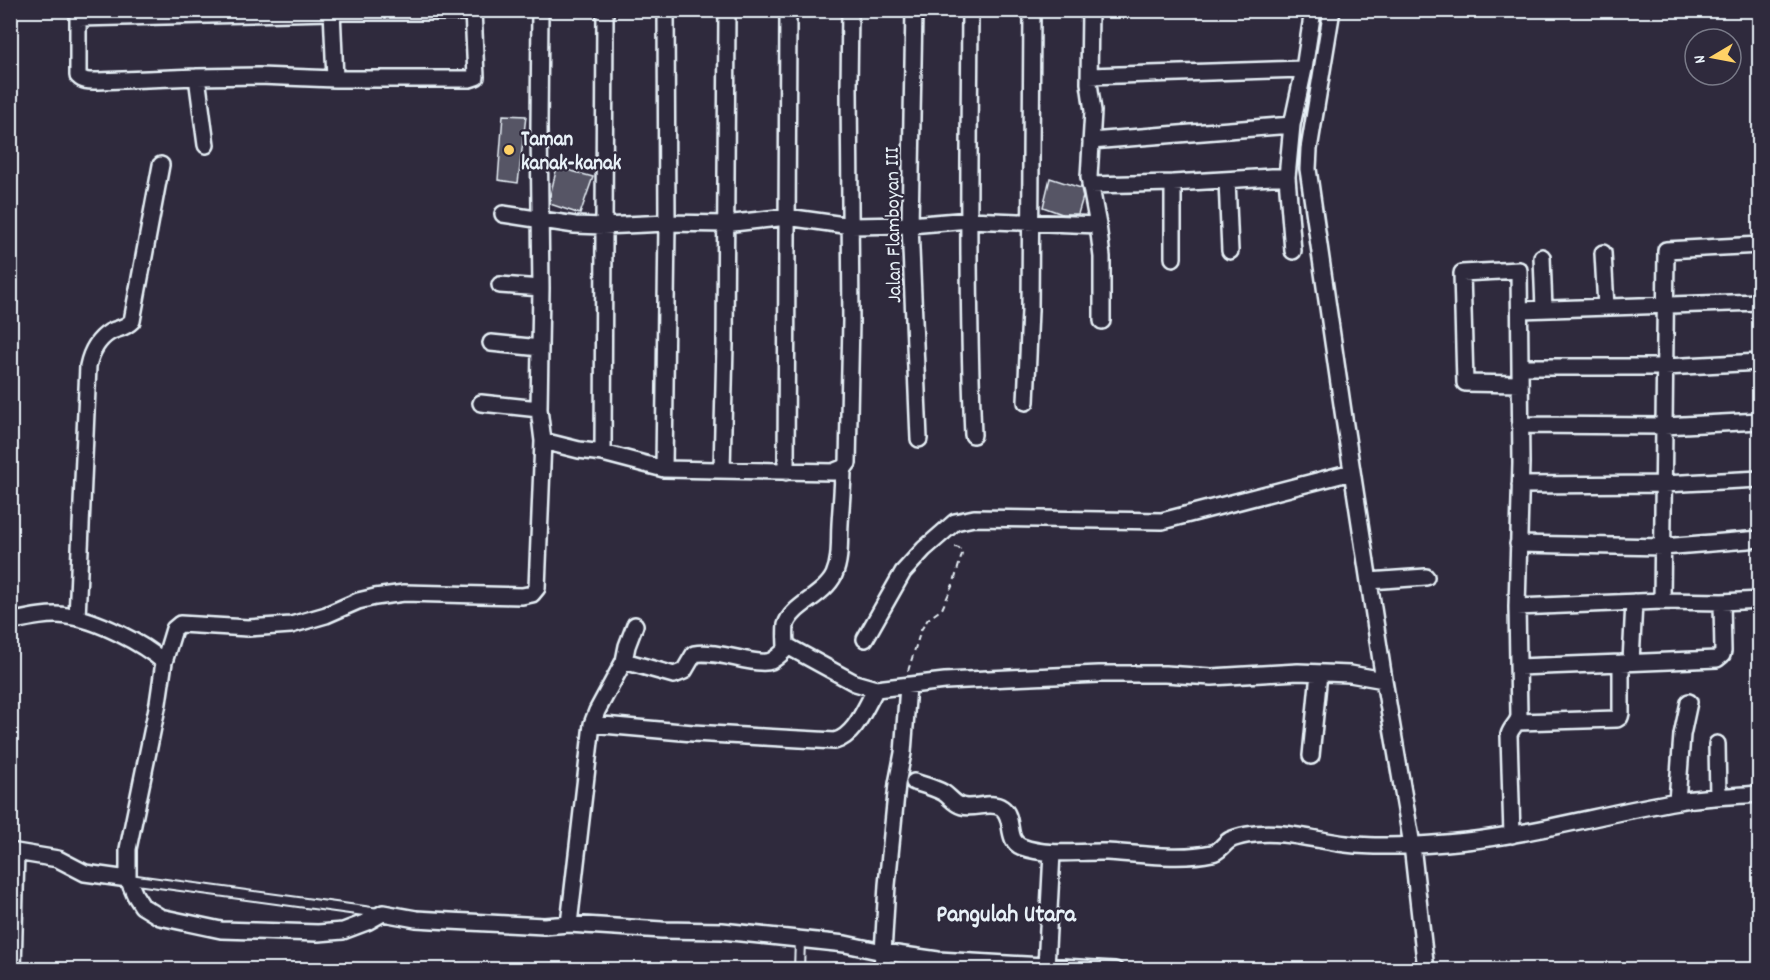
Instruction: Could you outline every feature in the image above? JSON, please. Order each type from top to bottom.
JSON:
[{"type":"street","points":[[540,10],[539,409],[543,441],[537,588],[532,594],[522,596],[404,593],[357,601],[326,615],[291,625],[248,628],[180,624],[174,629],[166,656],[128,849],[128,879],[135,895],[142,906],[160,917],[221,930],[318,933],[344,931],[383,914],[416,919],[544,926],[569,924],[722,931],[845,944],[944,965],[1115,969]]},
{"type":"street","points":[[603,453],[605,10]]},
{"type":"street","points":[[664,469],[668,223],[666,10]]},
{"type":"street","points":[[722,470],[727,10]]},
{"type":"street","points":[[786,472],[788,10]]},
{"type":"street","points":[[543,441],[603,453],[664,469],[833,472],[848,463],[851,226],[850,10]]},
{"type":"street","name":"Jalan Flamboyan III","points":[[914,10],[910,225],[919,439]]},
{"type":"street","points":[[970,10],[970,369],[973,435]]},
{"type":"street","points":[[1026,402],[1030,310],[1032,10]]},
{"type":"street","points":[[1090,10],[1089,76],[1093,111],[1089,168],[1102,257],[1102,321]]},
{"type":"street","points":[[1293,251],[1296,169],[1292,125],[1313,10]]},
{"type":"street","points":[[1332,10],[1309,149],[1296,169],[1322,272],[1384,680],[1412,845],[1426,969]]},
{"type":"street","points":[[332,11],[335,79]]},
{"type":"street","points":[[474,11],[476,77],[470,79],[335,79],[259,76],[86,81],[78,76],[78,14],[474,11]]},
{"type":"street","points":[[1089,76],[1304,69]]},
{"type":"street","points":[[197,77],[206,145]]},
{"type":"street","points":[[1091,141],[1292,125]]},
{"type":"street","points":[[77,618],[88,366],[91,353],[96,345],[110,332],[125,328],[132,321],[161,165]]},
{"type":"street","points":[[1090,184],[1227,180],[1296,169]]},
{"type":"street","points":[[1227,180],[1230,251]]},
{"type":"street","points":[[1173,183],[1173,258]]},
{"type":"street","points":[[503,214],[541,221],[603,226],[668,223],[725,224],[787,217],[851,226],[910,225],[969,220],[1098,225]]},
{"type":"street","points":[[1662,601],[1666,249],[1760,244]]},
{"type":"street","points":[[1603,253],[1606,308]]},
{"type":"street","points":[[1542,257],[1544,309]]},
{"type":"street","points":[[1512,835],[1509,735],[1518,722],[1517,607],[1521,425],[1520,270],[1462,273],[1465,383],[1520,384]]},
{"type":"street","points":[[500,285],[541,288]]},
{"type":"street","points":[[1520,310],[1760,302]]},
{"type":"street","points":[[491,343],[540,348]]},
{"type":"street","points":[[1520,367],[1665,367],[1760,362]]},
{"type":"street","points":[[481,403],[539,409]]},
{"type":"street","points":[[1521,425],[1664,426],[1760,421]]},
{"type":"street","points":[[786,649],[788,620],[818,594],[834,575],[838,560],[843,468]]},
{"type":"street","points":[[865,639],[903,572],[932,541],[955,522],[974,518],[1162,521],[1352,472]]},
{"type":"street","points":[[1520,485],[1664,484],[1760,479]]},
{"type":"street","points":[[1518,544],[1663,547],[1760,539]]},
{"type":"street","points":[[1369,581],[1426,578]]},
{"type":"street","points":[[1517,607],[1662,601],[1760,600]]},
{"type":"street","points":[[1518,722],[1618,718],[1621,713],[1634,602]]},
{"type":"street","points":[[1518,667],[1717,659],[1723,651],[1722,602]]},
{"type":"street","points":[[10,622],[65,615],[92,622],[166,656]]},
{"type":"street","points":[[569,924],[592,724],[624,661],[634,625]]},
{"type":"street","points":[[624,661],[674,675],[684,670],[694,654],[720,654],[763,663],[775,659],[786,649],[795,649],[855,683],[876,689],[945,681],[1088,674],[1165,674],[1212,677],[1298,672],[1350,674],[1384,680]]},
{"type":"street","points":[[1311,756],[1318,673]]},
{"type":"street","points":[[882,969],[887,885],[897,784],[903,753],[908,686]]},
{"type":"street","points":[[592,724],[693,733],[835,741],[842,739],[851,731],[876,689]]},
{"type":"street","points":[[1677,801],[1682,735],[1689,702]]},
{"type":"street","points":[[1717,744],[1718,796]]},
{"type":"street","points":[[914,782],[941,791],[963,807],[995,805],[1001,807],[1005,811],[1012,836],[1022,847],[1052,853],[1106,852],[1176,855],[1212,853],[1221,849],[1231,839],[1263,834],[1282,834],[1357,845],[1412,845],[1474,841],[1677,801],[1760,794]]},
{"type":"street","points":[[13,969],[13,851],[58,859],[85,873],[128,879]]},
{"type":"street","points":[[1046,967],[1052,853]]},
{"type":"lane","points":[[128,879],[383,914]]},
{"type":"lane","points":[[799,969],[800,940]]},
{"type":"path","points":[[908,686],[909,667],[921,630],[928,619],[942,609],[956,577],[962,554],[959,548],[932,541]]},
{"type":"building","points":[[503,115],[526,116],[518,183],[498,180]]},
{"type":"building","points":[[557,167],[593,177],[580,214],[550,204]]},
{"type":"building","points":[[1050,178],[1081,188],[1083,197],[1078,214],[1062,214],[1043,207]]},
{"type":"place","name":"Taman kanak-kanak","points":[[509,150]]},
{"type":"district","name":"Pangulah Utara","points":[[1006,913]]}]
